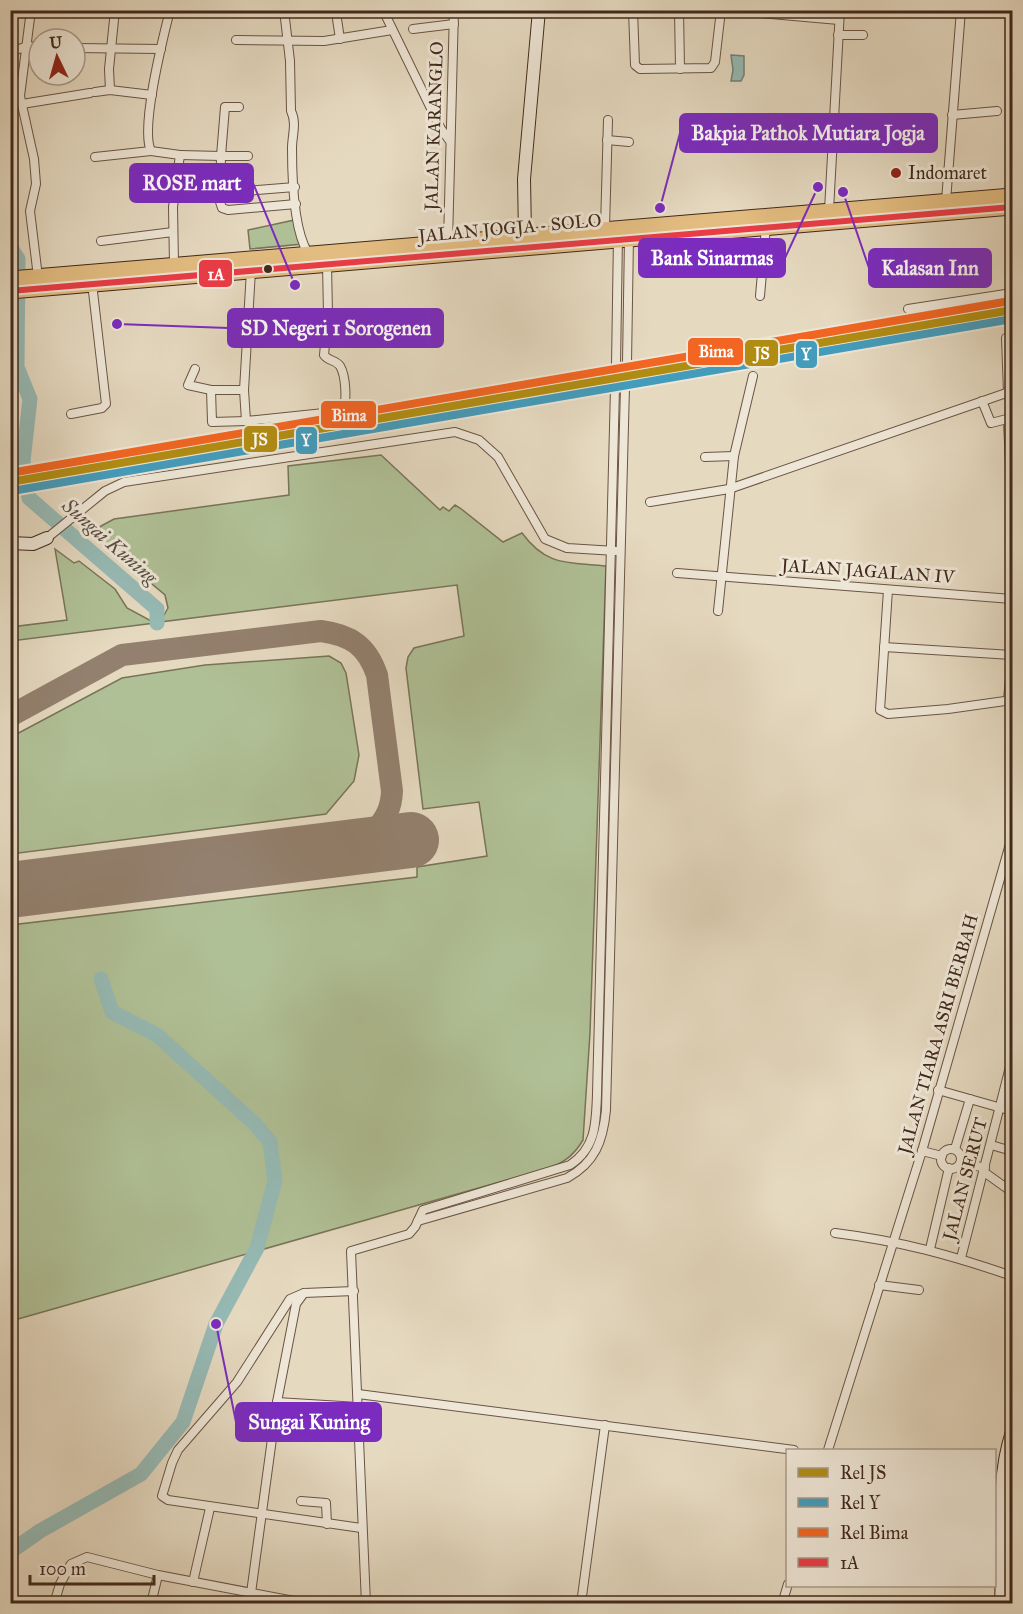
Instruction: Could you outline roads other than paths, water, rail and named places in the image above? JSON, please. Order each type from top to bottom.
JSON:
[{"type":"highway","name":"JALAN JOGJA - SOLO","points":[[10,279],[92,283],[327,264],[829,210],[1012,196]]},
{"type":"highway","name":"JALAN JOGJA - SOLO","points":[[10,291],[34,281],[174,264],[525,235],[766,227],[1012,207]]},
{"type":"street","points":[[30,27],[31,10]]},
{"type":"street","points":[[110,90],[110,48],[115,10]]},
{"type":"street","points":[[151,151],[149,143],[152,95],[170,10]]},
{"type":"street","points":[[284,10],[291,111],[294,118],[292,148],[296,204],[301,242],[308,253]]},
{"type":"street","points":[[383,10],[441,129],[450,137]]},
{"type":"street","name":"JALAN KARANGLO","points":[[448,242],[454,10]]},
{"type":"street","points":[[525,235],[525,175],[539,10]]},
{"type":"street","points":[[633,10],[637,68],[680,69],[711,68],[714,65],[721,10]]},
{"type":"street","points":[[679,10],[680,69]]},
{"type":"street","points":[[727,10],[840,14]]},
{"type":"street","points":[[822,10],[840,14]]},
{"type":"street","points":[[946,201],[961,10]]},
{"type":"street","points":[[829,210],[840,14]]},
{"type":"street","points":[[337,19],[340,39]]},
{"type":"street","points":[[413,29],[454,24]]},
{"type":"street","points":[[236,40],[340,39],[392,30]]},
{"type":"street","points":[[838,35],[863,35]]},
{"type":"street","points":[[10,52],[27,46]]},
{"type":"street","points":[[87,48],[161,49]]},
{"type":"street","points":[[27,52],[21,88],[22,104],[34,159],[36,184],[30,211],[34,281]]},
{"type":"street","points":[[22,104],[110,90],[152,95]]},
{"type":"street","points":[[238,107],[225,107],[221,156],[221,206],[228,210],[296,204]]},
{"type":"street","points":[[952,114],[997,111]]},
{"type":"street","points":[[608,120],[607,140],[620,232],[627,363]]},
{"type":"street","points":[[607,140],[629,141]]},
{"type":"street","points":[[95,157],[151,151],[180,155],[248,156]]},
{"type":"street","points":[[174,264],[173,232],[180,155]]},
{"type":"street","points":[[220,193],[295,187]]},
{"type":"street","points":[[760,296],[766,227]]},
{"type":"street","points":[[100,241],[173,232]]},
{"type":"street","points":[[616,365],[620,232]]},
{"type":"street","points":[[211,390],[212,422],[246,422],[343,411],[346,401],[342,369],[337,362],[324,355],[328,314],[327,264]]},
{"type":"street","points":[[246,422],[244,390],[251,270]]},
{"type":"street","points":[[71,414],[102,408],[105,404],[92,283]]},
{"type":"street","points":[[908,309],[1012,293]]},
{"type":"street","points":[[650,502],[729,489],[1010,392],[1006,338]]},
{"type":"street","points":[[195,369],[188,385],[211,390],[244,390]]},
{"type":"street","points":[[718,611],[729,489],[734,456],[753,376]]},
{"type":"street","points":[[418,1221],[567,1178],[586,1165],[599,1147],[606,1110],[626,387]]},
{"type":"street","points":[[366,1604],[361,1528],[352,1250],[409,1234],[423,1210],[560,1170],[578,1160],[590,1144],[595,1128],[615,388]]},
{"type":"street","points":[[982,401],[991,423],[1010,419],[1012,515]]},
{"type":"street","points":[[10,543],[33,544],[47,538],[105,491],[124,482],[455,432],[479,440],[498,458],[545,539],[567,548],[622,552]]},
{"type":"street","points":[[705,457],[734,456]]},
{"type":"street","name":"JALAN JAGALAN IV","points":[[677,573],[1012,599]]},
{"type":"street","points":[[884,647],[1012,656],[1010,700],[948,709],[883,712],[879,706],[888,590]]},
{"type":"street","points":[[606,749],[616,754]]},
{"type":"street","name":"JALAN TIARA ASRI BERBAH","points":[[828,1449],[892,1240],[922,1151],[1012,837]]},
{"type":"street","name":"JALAN SERUT","points":[[961,1258],[1002,1108],[1012,1059]]},
{"type":"street","points":[[938,1090],[1012,1111]]},
{"type":"street","points":[[955,1149],[970,1099]]},
{"type":"street","points":[[991,1145],[1012,1150]]},
{"type":"street","points":[[955,1149],[947,1150],[942,1156],[942,1162],[949,1168],[956,1167],[961,1162]]},
{"type":"street","points":[[955,1149],[960,1154],[961,1162]]},
{"type":"street","points":[[922,1151],[942,1156]]},
{"type":"street","points":[[961,1162],[984,1170],[1012,1192]]},
{"type":"street","points":[[930,1249],[949,1168]]},
{"type":"street","points":[[834,1233],[892,1240],[930,1249],[1012,1276]]},
{"type":"street","points":[[879,1285],[920,1290]]},
{"type":"street","points":[[354,1291],[304,1293],[290,1299],[237,1382],[193,1431],[172,1463],[162,1493],[164,1498],[210,1508],[361,1528]]},
{"type":"street","points":[[251,1593],[277,1402],[293,1314],[296,1304],[304,1293]]},
{"type":"street","points":[[358,1394],[786,1449]]},
{"type":"street","points":[[277,1402],[358,1407]]},
{"type":"street","points":[[581,1604],[605,1425]]},
{"type":"street","points":[[1001,1604],[998,1583],[1007,1554],[1006,1450],[1012,1433]]},
{"type":"street","points":[[301,1501],[326,1503],[327,1524]]},
{"type":"street","points":[[194,1582],[210,1508]]},
{"type":"street","points":[[54,1604],[64,1574],[77,1560],[96,1558],[158,1575],[310,1604]]},
{"type":"street","points":[[151,1604],[158,1575]]},
{"type":"street","points":[[782,1604],[787,1587]]},
{"type":"water","points":[[731,55],[744,56],[744,75],[741,81],[731,81],[733,70]]},
{"type":"waterway","name":"Sungai Kuning","points":[[10,247],[18,259],[17,367],[30,399],[23,461],[29,498],[157,609],[157,623]]},
{"type":"waterway","name":"Sungai Kuning","points":[[10,1552],[40,1531],[141,1474],[183,1422],[216,1324],[257,1248],[275,1181],[270,1142],[255,1124],[157,1035],[112,1012],[101,979]]},
{"type":"tunnel","points":[[625,387],[627,363]]},
{"type":"tunnel","points":[[615,388],[616,365]]},
{"type":"rail line","name":"Bima","points":[[10,473],[1010,301]]},
{"type":"rail line","name":"JS","points":[[10,482],[1012,310]]},
{"type":"rail line","name":"Y","points":[[12,491],[1012,319]]},
{"type":"place","name":"Indomaret","points":[[896,173]]},
{"type":"place","name":"Bank Sinarmas","points":[[818,187]]},
{"type":"place","name":"Kalasan Inn","points":[[843,192]]},
{"type":"place","name":"Bakpia Pathok Mutiara Jogja","points":[[660,208]]},
{"type":"place","name":"ROSE mart","points":[[295,285]]},
{"type":"place","name":"SD Negeri 1 Sorogenen","points":[[117,324]]},
{"type":"place","name":"Sungai Kuning","points":[[216,1324]]}]
